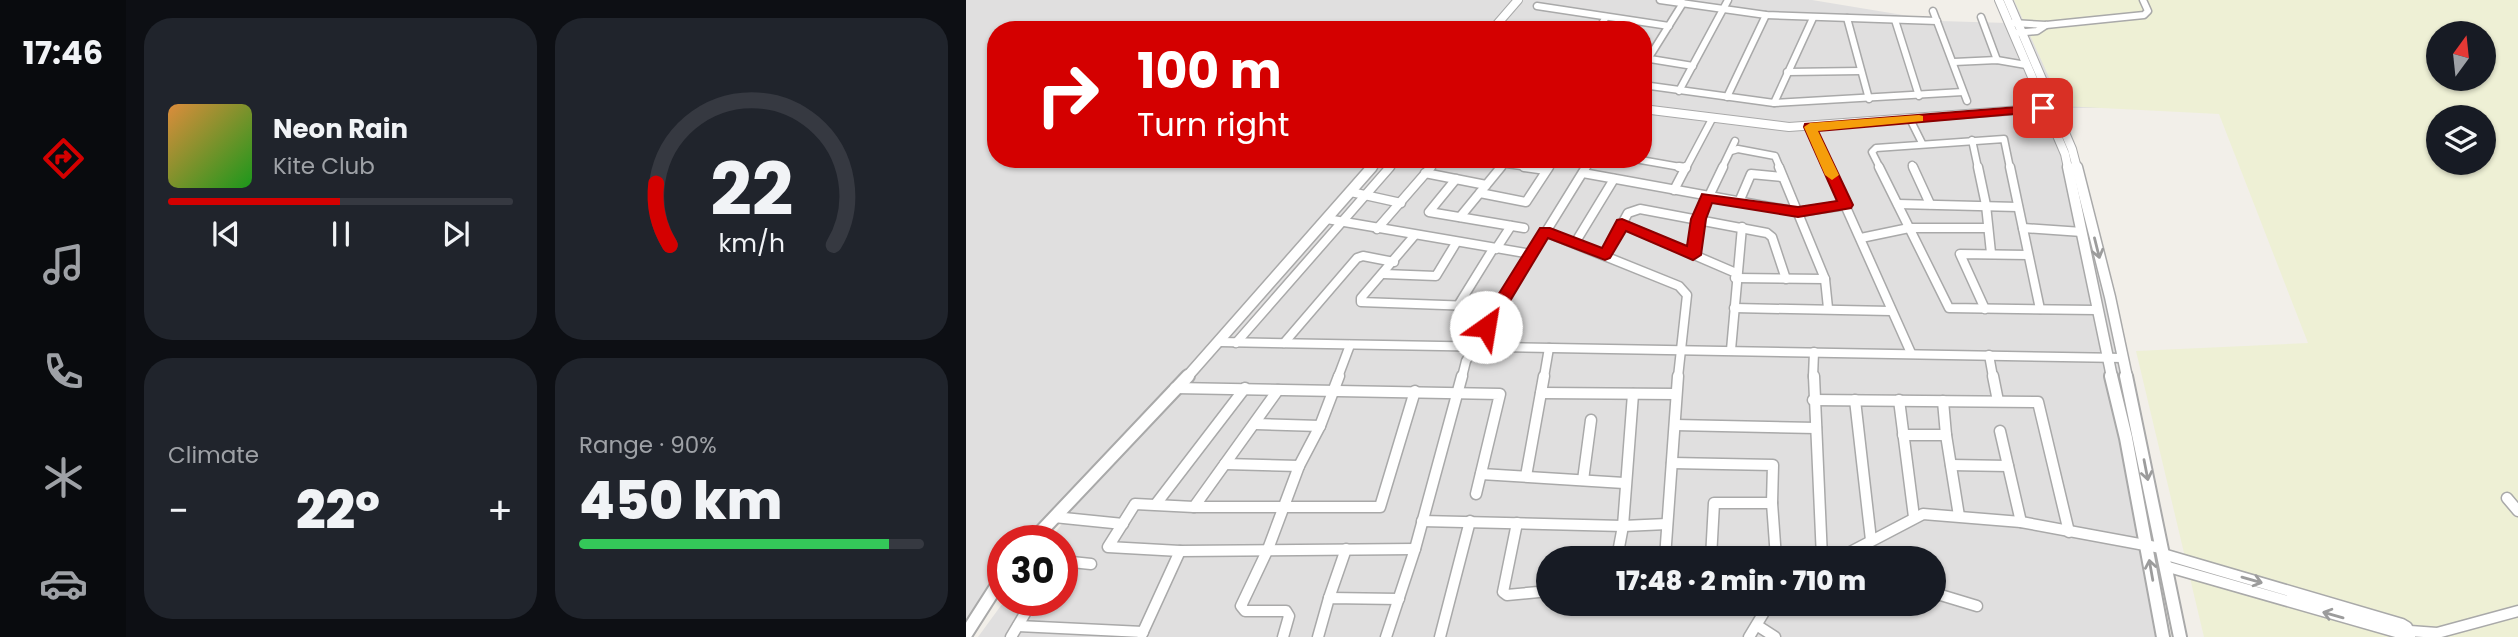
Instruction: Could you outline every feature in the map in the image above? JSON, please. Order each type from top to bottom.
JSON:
[{"type":"street","points":[[1500,21],[1518,0]]},
{"type":"street","points":[[1509,21],[1527,0]]},
{"type":"street","points":[[1660,0],[1766,15],[1937,21]]},
{"type":"street","points":[[1679,91],[1728,0]]},
{"type":"street","points":[[2000,0],[2049,108],[2065,155],[2147,547],[2163,637]]},
{"type":"street","points":[[2008,0],[2026,65],[2071,147],[2123,358],[2180,637]]},
{"type":"street","points":[[2015,28],[2144,15],[2148,11],[2143,0]]},
{"type":"street","points":[[1652,50],[1683,4]]},
{"type":"street","points":[[1537,6],[1634,21]]},
{"type":"street","points":[[1933,11],[1967,101]]},
{"type":"street","points":[[1727,97],[1766,15]]},
{"type":"street","points":[[1604,21],[1606,17]]},
{"type":"street","points":[[1773,103],[1813,18]]},
{"type":"street","points":[[1847,18],[1869,99]]},
{"type":"street","points":[[1981,18],[1997,60]]},
{"type":"street","points":[[1895,20],[1919,96]]},
{"type":"street","points":[[1652,24],[1669,26]]},
{"type":"street","points":[[2015,28],[2037,31],[2046,25]]},
{"type":"street","points":[[1652,60],[1693,66]]},
{"type":"street","points":[[1954,62],[1997,60],[2026,65]]},
{"type":"street","points":[[1787,72],[1861,71]]},
{"type":"street","points":[[1652,87],[1773,103],[1963,92]]},
{"type":"street","points":[[1652,111],[1768,126],[1810,127],[2049,108]]},
{"type":"street","points":[[1674,190],[1712,119]]},
{"type":"street","points":[[1910,119],[1922,143]]},
{"type":"street","points":[[1810,127],[1911,353]]},
{"type":"street","points":[[2040,309],[2004,139],[1922,143],[1876,148],[1872,152],[1949,308],[2096,310]]},
{"type":"street","points":[[1972,140],[1986,205],[1991,253]]},
{"type":"street","points":[[1693,255],[1698,219],[1735,141]]},
{"type":"street","points":[[1731,151],[1738,149],[1775,156],[1825,279],[1828,308]]},
{"type":"street","points":[[1652,162],[1686,169]]},
{"type":"street","points":[[1912,165],[1930,204]]},
{"type":"street","points":[[1047,525],[1220,342],[1371,168]]},
{"type":"street","points":[[1236,343],[1389,168]]},
{"type":"street","points":[[1377,229],[1430,168]]},
{"type":"street","points":[[1460,217],[1500,168]]},
{"type":"street","points":[[1480,193],[1526,202],[1546,170],[1532,168]]},
{"type":"street","points":[[1386,637],[1415,549],[1466,360],[1586,168]]},
{"type":"street","points":[[1425,173],[1486,185]]},
{"type":"street","points":[[1583,173],[1798,212],[1846,205]]},
{"type":"street","points":[[1739,202],[1751,174],[1782,177]]},
{"type":"street","points":[[1456,179],[1429,212],[1524,228]]},
{"type":"street","points":[[1575,243],[1614,179]]},
{"type":"street","points":[[1350,192],[1401,203]]},
{"type":"street","points":[[1898,204],[2018,207]]},
{"type":"street","points":[[1605,255],[1628,213],[1640,209],[1770,234],[1786,279]]},
{"type":"street","points":[[1327,219],[1531,254]]},
{"type":"street","points":[[1622,224],[1736,276],[1825,279]]},
{"type":"street","points":[[1459,304],[1511,226]]},
{"type":"street","points":[[1731,350],[1742,227]]},
{"type":"street","points":[[1861,238],[1909,228],[1988,228]]},
{"type":"street","points":[[2023,228],[2082,232]]},
{"type":"street","points":[[1545,232],[1684,290],[1687,295],[1676,394],[1666,546]]},
{"type":"street","points":[[1414,236],[1361,298],[1362,302],[1499,307]]},
{"type":"street","points":[[1384,274],[1436,276],[1456,243]]},
{"type":"street","points":[[1985,309],[1960,254],[2028,255]]},
{"type":"street","points":[[1284,343],[1357,258],[1363,256],[1394,262]]},
{"type":"street","points":[[1734,308],[1891,311]]},
{"type":"street","points":[[1220,342],[2123,358]]},
{"type":"street","points":[[1283,637],[1289,616],[1286,611],[1245,611],[1241,606],[1268,549],[1299,466],[1320,426],[1350,345]]},
{"type":"street","points":[[1526,476],[1549,348]]},
{"type":"street","points":[[1814,352],[1813,400],[1821,546]]},
{"type":"street","points":[[1989,355],[1998,401]]},
{"type":"street","points":[[1175,388],[1458,391],[1500,394],[1476,494]]},
{"type":"street","points":[[1156,504],[1245,388]]},
{"type":"street","points":[[1194,507],[1278,390]]},
{"type":"street","points":[[1415,391],[1380,507],[1194,507],[1135,504],[1108,547],[1180,551],[1415,549]]},
{"type":"street","points":[[1541,393],[1676,394]]},
{"type":"street","points":[[1619,546],[1633,394]]},
{"type":"street","points":[[1813,400],[2038,402],[2069,532]]},
{"type":"street","points":[[1855,400],[1871,540]]},
{"type":"street","points":[[1899,400],[1914,517]]},
{"type":"street","points":[[1943,401],[1959,516]]},
{"type":"street","points":[[1583,480],[1591,419]]},
{"type":"street","points":[[1256,424],[1320,426]]},
{"type":"street","points":[[1675,425],[1816,428]]},
{"type":"street","points":[[2000,431],[2021,522]]},
{"type":"street","points":[[1903,435],[1947,435]]},
{"type":"street","points":[[1672,463],[1773,465],[1775,546]]},
{"type":"street","points":[[1224,464],[1299,466]]},
{"type":"street","points":[[1951,466],[2008,466]]},
{"type":"street","points":[[1481,474],[1624,483]]},
{"type":"street","points":[[2507,498],[2518,511]]},
{"type":"street","points":[[1712,546],[1714,503],[1772,503]]},
{"type":"street","points":[[1862,546],[1923,514],[2021,522],[2147,547],[2163,556],[2402,624],[2410,631],[2429,635],[2518,611]]},
{"type":"street","points":[[1054,517],[1123,524]]},
{"type":"street","points":[[1422,521],[1623,526],[1667,524]]},
{"type":"street","points":[[1440,637],[1470,521]]},
{"type":"street","points":[[1517,523],[1503,592],[1507,595],[1536,592]]},
{"type":"street","points":[[1318,637],[1346,549]]},
{"type":"street","points":[[1018,626],[1142,635],[1180,551]]},
{"type":"street","points":[[1078,563],[1091,564]]},
{"type":"street","points":[[1946,597],[1977,606]]},
{"type":"street","points":[[1329,598],[1399,599]]},
{"type":"street","points":[[966,634],[987,601]]},
{"type":"street","points":[[1011,637],[1024,616]]},
{"type":"street","points":[[1749,637],[1758,626],[1761,616]]},
{"type":"street","points":[[1758,626],[1775,637]]},
{"type":"shaded area","points":[[966,0],[1812,0],[1939,21],[2008,23],[1999,0],[2144,0],[2009,24],[2048,95],[2021,32],[2518,0],[2518,637],[2351,361],[2244,108],[2055,108],[2095,237],[2161,548],[2154,548],[2169,637],[978,637],[993,616],[1078,616],[1078,525],[1061,525],[1106,465],[1048,525],[987,525],[987,600],[966,633]]},
{"type":"green space","points":[[2014,0],[2518,0],[2518,637],[2204,637],[2136,351],[2308,343],[2219,114],[2062,106]]},
{"type":"slow traffic","points":[[1832,175],[1810,127],[1919,118]]},
{"type":"route","points":[[1486,327],[1545,232],[1605,255],[1622,224],[1693,255],[1698,219],[1707,197],[1798,212],[1846,205],[1810,127],[2043,108]]}]
